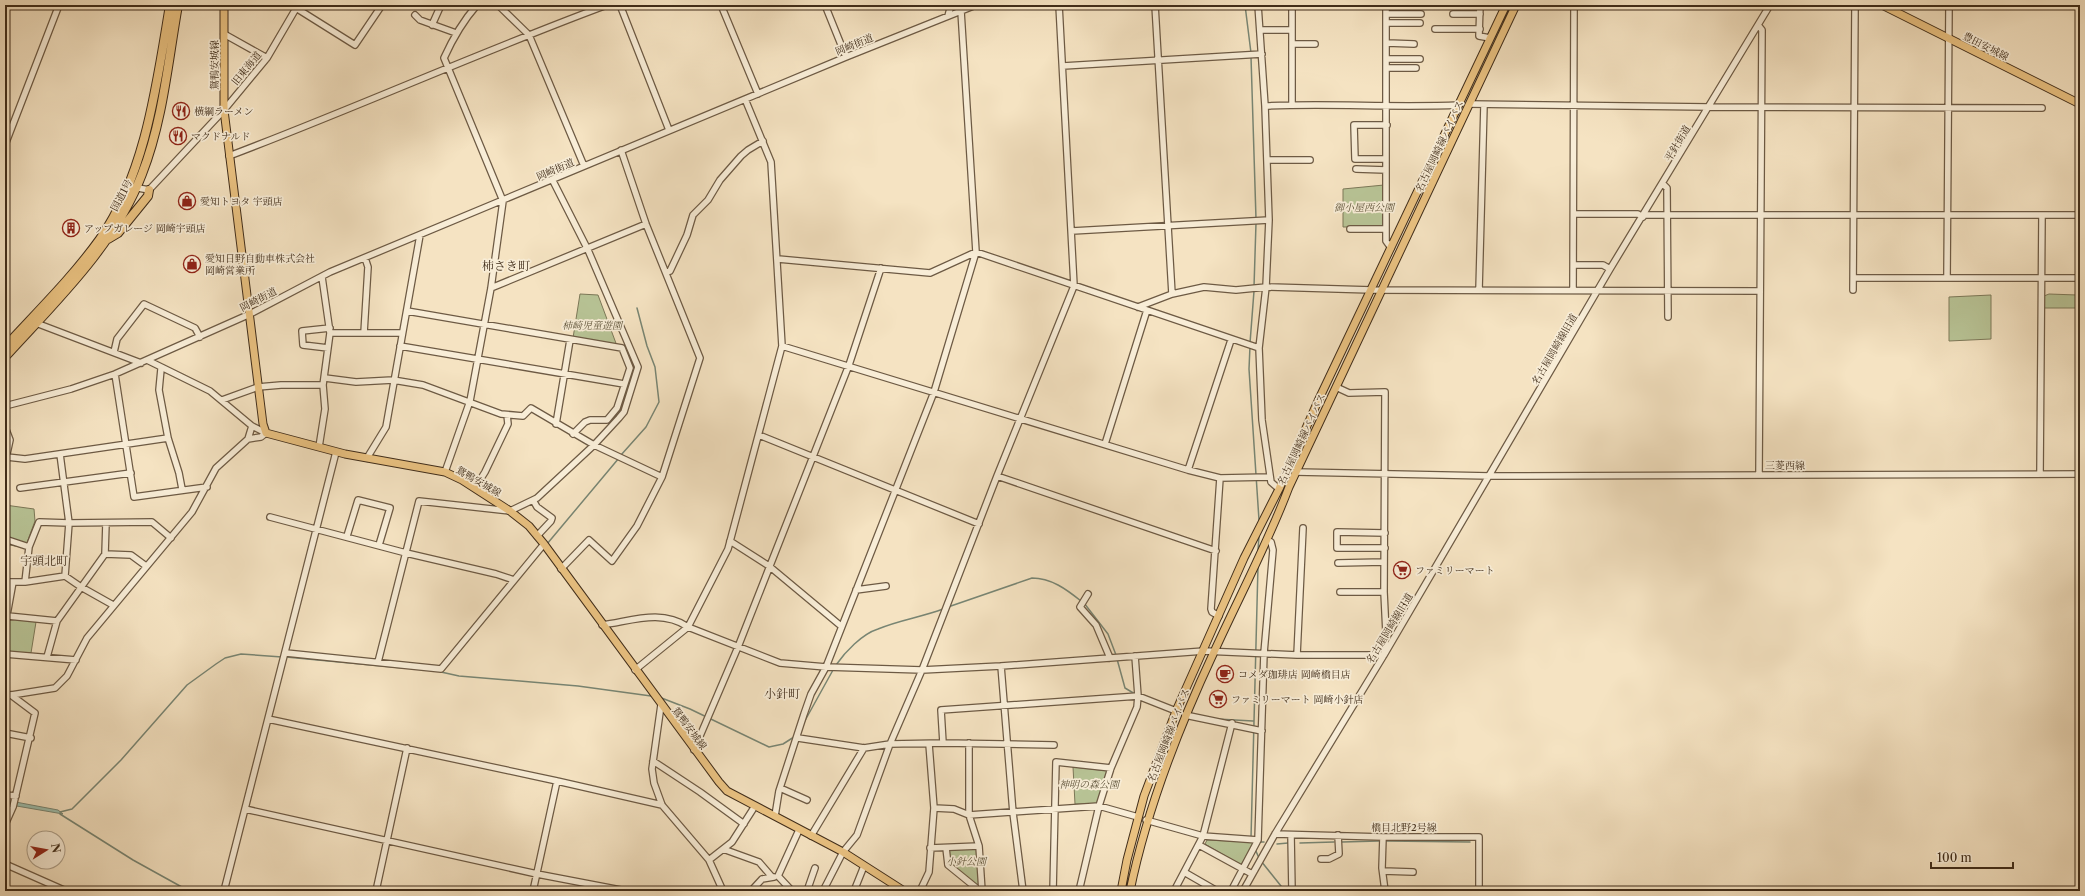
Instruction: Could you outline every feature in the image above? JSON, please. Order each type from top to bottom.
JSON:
[{"type":"highway","name":"国道1号","points":[[5,347],[78,266],[100,239],[128,184],[150,116],[170,5]]},
{"type":"highway","name":"国道1号","points":[[5,357],[76,278],[106,240],[136,188],[147,160],[158,117],[178,5]]},
{"type":"highway","points":[[106,240],[118,233],[148,196],[149,190]]},
{"type":"main road","name":"鴛鴨安城線","points":[[224,5],[224,110],[258,387],[266,433],[336,452],[445,472],[475,488],[510,511],[529,526],[544,544],[694,750],[727,791],[843,852],[896,889],[904,891]]},
{"type":"main road","name":"名古屋岡崎線バイパス","points":[[1121,891],[1138,817],[1176,711],[1204,651],[1244,558],[1279,489],[1318,401],[1460,105],[1506,5]]},
{"type":"main road","name":"名古屋岡崎線バイパス","points":[[1130,891],[1146,820],[1185,715],[1267,540],[1289,487],[1516,5]]},
{"type":"main road","name":"豊田安城線","points":[[1882,5],[2080,104]]},
{"type":"main road","points":[[1284,501],[1279,489],[1284,490],[1289,487]]},
{"type":"street","points":[[5,145],[59,5]]},
{"type":"street","points":[[297,6],[355,46],[382,5]]},
{"type":"street","points":[[432,25],[441,5]]},
{"type":"street","points":[[445,472],[470,401],[483,324],[491,288],[503,201],[444,58],[456,34],[477,5]]},
{"type":"street","points":[[498,5],[529,35],[584,166]]},
{"type":"street","points":[[229,156],[607,5]]},
{"type":"street","points":[[620,5],[669,130]]},
{"type":"street","points":[[722,5],[758,94]]},
{"type":"street","points":[[825,5],[846,57]]},
{"type":"street","points":[[948,16],[951,5]]},
{"type":"street","name":"岡崎街道","points":[[141,363],[250,314],[322,277],[365,258],[669,130],[976,5]]},
{"type":"street","points":[[823,891],[843,852],[857,835],[890,744],[922,670],[997,476],[1074,286],[1059,5]]},
{"type":"street","points":[[1155,5],[1172,294]]},
{"type":"street","points":[[1258,5],[1265,106],[1269,220],[1266,287],[1259,348],[1262,420],[1271,482],[1279,489]]},
{"type":"street","points":[[1292,5],[1292,105]]},
{"type":"street","points":[[1386,5],[1386,241],[1391,248]]},
{"type":"street","points":[[1480,5],[1479,36],[1490,38]]},
{"type":"street","points":[[1573,290],[1574,5]]},
{"type":"street","points":[[1853,290],[1855,5]]},
{"type":"street","points":[[1947,278],[1949,5]]},
{"type":"street","name":"旧東海道","points":[[149,190],[224,110],[267,58],[297,6]]},
{"type":"street","name":"平針街道","points":[[1599,290],[1610,269],[1644,216],[1758,26],[1767,6]]},
{"type":"street","points":[[775,816],[780,788],[798,738],[811,694],[826,667],[934,392],[976,252],[961,11]]},
{"type":"street","points":[[1386,14],[1421,14]]},
{"type":"street","points":[[1454,14],[1480,14]]},
{"type":"street","points":[[415,16],[420,20],[456,34]]},
{"type":"street","points":[[1387,23],[1420,23]]},
{"type":"street","points":[[1758,26],[1762,30],[1759,474]]},
{"type":"street","points":[[1435,29],[1480,29]]},
{"type":"street","points":[[1260,30],[1291,30]]},
{"type":"street","points":[[224,34],[267,58]]},
{"type":"street","points":[[1386,43],[1414,44]]},
{"type":"street","points":[[1292,44],[1315,44]]},
{"type":"street","points":[[1063,66],[1158,59],[1262,54]]},
{"type":"street","points":[[1387,59],[1420,59]]},
{"type":"street","points":[[1387,68],[1416,68]]},
{"type":"street","points":[[635,670],[688,627],[730,541],[782,346],[771,162],[745,99]]},
{"type":"street","points":[[1470,104],[1709,107],[2042,108]]},
{"type":"street","points":[[1265,106],[1460,105]]},
{"type":"street","points":[[1479,290],[1484,105]]},
{"type":"street","points":[[1386,159],[1355,159],[1354,125],[1387,125]]},
{"type":"street","points":[[666,272],[670,272],[687,235],[693,214],[708,200],[720,180],[744,153],[763,141]]},
{"type":"street","points":[[561,569],[589,540],[612,561],[637,526],[662,477],[700,358],[646,224],[621,150]]},
{"type":"street","points":[[1267,160],[1310,160]]},
{"type":"street","points":[[1356,169],[1386,170]]},
{"type":"street","points":[[378,662],[419,501],[510,511],[533,500],[548,489],[594,446],[624,412],[638,367],[588,250],[552,180]]},
{"type":"street","points":[[128,184],[136,188],[149,190]]},
{"type":"street","points":[[1663,184],[1667,188],[1668,215],[1666,291],[1668,317]]},
{"type":"street","points":[[1574,214],[1638,214],[1644,216],[1854,214],[2080,215]]},
{"type":"street","points":[[2040,474],[2042,215]]},
{"type":"street","points":[[1072,230],[1269,220]]},
{"type":"street","points":[[491,288],[588,250],[646,224]]},
{"type":"street","points":[[1350,229],[1386,229]]},
{"type":"street","points":[[367,458],[386,426],[420,235]]},
{"type":"street","points":[[778,259],[930,273],[976,252],[1074,286],[1138,306],[1231,340],[1259,348]]},
{"type":"street","points":[[364,333],[368,267],[365,258]]},
{"type":"street","points":[[1574,265],[1603,265],[1610,269]]},
{"type":"street","points":[[694,750],[738,646],[849,365],[881,268]]},
{"type":"street","points":[[319,448],[325,408],[324,385],[330,331],[322,277]]},
{"type":"street","points":[[1853,278],[2080,278]]},
{"type":"street","points":[[1138,306],[1172,294],[1204,287],[1236,290],[1266,287],[1372,290],[1760,291]]},
{"type":"street","name":"名古屋岡崎線旧道","points":[[1243,891],[1275,834],[1384,655],[1599,290]]},
{"type":"street","points":[[114,352],[117,339],[144,304],[195,328],[200,337]]},
{"type":"street","points":[[407,310],[622,348],[630,368],[617,408],[607,420],[590,420],[581,425],[573,434]]},
{"type":"street","points":[[1105,444],[1147,310]]},
{"type":"street","points":[[36,322],[141,363]]},
{"type":"street","points":[[328,348],[303,345],[302,331],[402,333]]},
{"type":"street","points":[[556,424],[570,340]]},
{"type":"street","points":[[1188,470],[1231,340]]},
{"type":"street","points":[[400,346],[624,384]]},
{"type":"street","points":[[782,346],[849,365],[1188,470],[1220,478],[1270,477]]},
{"type":"street","points":[[147,360],[161,369],[210,391],[252,426],[266,433],[262,437],[248,439]]},
{"type":"street","points":[[5,406],[71,389],[115,374],[141,363]]},
{"type":"street","points":[[161,369],[159,390],[168,438],[179,473],[182,489]]},
{"type":"street","points":[[115,374],[134,497],[182,489],[207,487]]},
{"type":"street","points":[[325,378],[356,382],[393,380],[424,385],[507,415],[523,416],[531,408],[594,446],[662,477]]},
{"type":"street","points":[[222,400],[258,387],[281,385],[324,385]]},
{"type":"street","points":[[602,625],[654,616],[677,619],[688,627],[780,663],[826,667],[922,670],[1002,666],[1204,651],[1297,655],[1384,655],[1386,633],[1384,592],[1386,473],[1385,392],[1349,393],[1336,387]]},
{"type":"street","points":[[475,488],[485,472],[508,424],[507,415]]},
{"type":"street","points":[[8,696],[55,688],[67,676],[87,638],[192,512],[216,468],[248,439],[252,426]]},
{"type":"street","points":[[5,427],[10,440],[6,461],[168,438]]},
{"type":"street","points":[[758,435],[979,524]]},
{"type":"street","points":[[224,891],[318,529],[336,452]]},
{"type":"street","points":[[60,454],[65,482],[69,523],[65,576]]},
{"type":"street","name":"三菱西線","points":[[1296,472],[1490,476],[2080,474]]},
{"type":"street","points":[[20,488],[131,473]]},
{"type":"street","points":[[997,476],[1216,551]]},
{"type":"street","points":[[1219,616],[1212,612],[1211,609],[1220,478]]},
{"type":"street","points":[[347,536],[358,500],[390,508],[379,545]]},
{"type":"street","points":[[533,500],[537,507],[552,518],[552,521],[537,536]]},
{"type":"street","points":[[270,516],[406,553],[481,570],[514,580]]},
{"type":"street","points":[[25,582],[29,547],[39,522],[152,522],[171,538]]},
{"type":"street","points":[[47,657],[57,621],[104,554],[106,523]]},
{"type":"street","points":[[1297,655],[1303,528]]},
{"type":"street","points":[[1385,533],[1337,532],[1337,548],[1385,548]]},
{"type":"street","points":[[5,539],[29,547]]},
{"type":"street","points":[[1231,891],[1258,840],[1264,653],[1273,550],[1271,542],[1267,540]]},
{"type":"street","points":[[730,541],[769,566],[841,626]]},
{"type":"street","points":[[285,655],[378,662],[441,669],[544,544]]},
{"type":"street","points":[[104,554],[131,555],[146,566]]},
{"type":"street","points":[[1338,562],[1384,562]]},
{"type":"street","points":[[5,582],[25,582],[65,576],[113,605]]},
{"type":"street","points":[[5,626],[13,582]]},
{"type":"street","points":[[856,590],[886,586]]},
{"type":"street","points":[[1340,592],[1384,592]]},
{"type":"street","points":[[1088,594],[1080,607],[1096,625],[1110,658]]},
{"type":"street","points":[[8,616],[57,621]]},
{"type":"street","points":[[5,654],[76,660]]},
{"type":"street","points":[[1078,891],[1099,806],[1111,768],[1137,707],[1138,696],[1135,656]]},
{"type":"street","points":[[1002,666],[1013,813],[1023,891]]},
{"type":"street","points":[[5,825],[13,807],[35,713],[8,696]]},
{"type":"street","points":[[943,743],[941,710],[1004,707],[1138,696],[1176,711]]},
{"type":"street","points":[[661,705],[653,761],[654,783],[662,805],[709,860],[723,891]]},
{"type":"street","points":[[1185,715],[1232,723],[1262,731]]},
{"type":"street","points":[[268,719],[407,748],[662,805]]},
{"type":"street","points":[[1174,891],[1203,836],[1232,723]]},
{"type":"street","points":[[5,732],[30,738]]},
{"type":"street","points":[[798,738],[864,748],[890,744],[943,743],[1054,745]]},
{"type":"street","points":[[969,743],[970,815],[978,846],[981,891]]},
{"type":"street","points":[[920,891],[929,872],[934,808],[929,744]]},
{"type":"street","points":[[376,891],[407,748]]},
{"type":"street","points":[[811,836],[864,748]]},
{"type":"street","points":[[653,761],[700,792],[744,824]]},
{"type":"street","points":[[1053,891],[1056,762],[1111,768]]},
{"type":"street","points":[[533,891],[557,781]]},
{"type":"street","points":[[780,788],[807,800]]},
{"type":"street","points":[[5,795],[15,798]]},
{"type":"street","points":[[709,860],[732,842],[755,806]]},
{"type":"street","points":[[934,808],[954,809],[970,815],[1099,806],[1138,817]]},
{"type":"street","points":[[245,809],[537,874],[626,891]]},
{"type":"street","points":[[1146,820],[1203,836],[1258,840]]},
{"type":"street","points":[[775,877],[799,830]]},
{"type":"street","name":"橋目北野2号線","points":[[1275,834],[1383,837],[1479,837],[1479,891]]},
{"type":"street","points":[[1291,835],[1293,890]]},
{"type":"street","points":[[1324,861],[1339,854],[1338,835]]},
{"type":"street","points":[[1383,837],[1383,871],[1385,891]]},
{"type":"street","points":[[1199,845],[1252,874]]},
{"type":"street","points":[[930,848],[978,846]]},
{"type":"street","points":[[946,848],[948,865],[981,891]]},
{"type":"street","points":[[723,849],[759,862],[792,891]]},
{"type":"street","points":[[5,864],[66,891]]},
{"type":"street","points":[[854,891],[864,866]]},
{"type":"street","points":[[807,891],[815,868]]},
{"type":"street","points":[[1383,871],[1412,872]]},
{"type":"street","points":[[1184,872],[1217,891]]},
{"type":"street","points":[[751,891],[762,879],[775,877]]},
{"type":"green space","name":"御小屋西公園","points":[[1384,185],[1384,227],[1343,227],[1343,189]]},
{"type":"green space","name":"柿崎児童遊園","points":[[580,294],[598,295],[617,346],[573,338]]},
{"type":"green space","points":[[2049,294],[2077,295],[2076,308],[2044,308],[2044,296]]},
{"type":"green space","points":[[1991,295],[1991,339],[1949,341],[1949,297]]},
{"type":"green space","points":[[5,505],[34,509],[35,521],[25,548],[5,544]]},
{"type":"green space","points":[[10,618],[36,622],[31,653],[5,652]]},
{"type":"green space","name":"神明の森公園","points":[[1073,767],[1108,771],[1097,804],[1075,804]]},
{"type":"green space","points":[[1207,840],[1254,842],[1241,865],[1205,844]]},
{"type":"green space","name":"小針公園","points":[[978,848],[979,887],[950,865],[949,849]]},
{"type":"shaded area","points":[[5,800],[58,810],[63,814],[5,804]]},
{"type":"waterway","points":[[1245,5],[1251,53]]},
{"type":"waterway","points":[[1251,57],[1256,219]]},
{"type":"waterway","points":[[1254,287],[1256,223]]},
{"type":"waterway","points":[[1250,343],[1254,291]]},
{"type":"waterway","points":[[621,455],[646,427],[659,402],[655,367],[647,346],[637,308]]},
{"type":"waterway","points":[[1250,346],[1249,369],[1259,520]]},
{"type":"waterway","points":[[547,544],[619,458]]},
{"type":"waterway","points":[[1258,550],[1259,536]]},
{"type":"waterway","points":[[1251,838],[1258,566]]},
{"type":"waterway","points":[[948,607],[1032,578],[1039,578],[1052,582],[1064,588],[1081,601]]},
{"type":"waterway","points":[[1084,603],[1108,634],[1116,655]]},
{"type":"waterway","points":[[836,665],[854,644],[872,631],[943,609]]},
{"type":"waterway","points":[[60,812],[72,809],[121,760],[187,685],[216,664],[225,658],[241,654],[282,657]]},
{"type":"waterway","points":[[286,657],[403,668]]},
{"type":"waterway","points":[[1117,659],[1125,688],[1135,694]]},
{"type":"waterway","points":[[802,726],[833,670]]},
{"type":"waterway","points":[[441,672],[459,676],[578,686],[651,696]]},
{"type":"waterway","points":[[659,697],[690,709],[769,747],[783,744],[794,737]]},
{"type":"waterway","points":[[1217,719],[1253,721]]},
{"type":"waterway","points":[[60,814],[133,860],[189,891]]},
{"type":"waterway","points":[[1342,842],[1379,841]]},
{"type":"waterway","points":[[1386,841],[1470,842]]},
{"type":"waterway","points":[[1300,843],[1334,842]]},
{"type":"waterway","points":[[1277,844],[1288,843]]},
{"type":"waterway","points":[[1255,849],[1259,858]]},
{"type":"waterway","points":[[1261,861],[1285,891]]},
{"type":"place","name":"横綱ラーメン","points":[[181,111]]},
{"type":"place","name":"マクドナルド","points":[[178,136]]},
{"type":"place","name":"愛知トヨタ 宇頭店","points":[[187,201]]},
{"type":"place","name":"アップガレージ 岡崎宇頭店","points":[[71,228]]},
{"type":"place","name":"愛知日野自動車株式会社 岡崎営業所","points":[[192,264]]},
{"type":"place","name":"ファミリーマート","points":[[1402,570]]},
{"type":"place","name":"コメダ珈琲店 岡崎橋目店","points":[[1225,674]]},
{"type":"place","name":"ファミリーマート 岡崎小針店","points":[[1218,699]]},
{"type":"district","name":"柿さき町","points":[[506,266]]},
{"type":"district","name":"宇頭北町","points":[[44,561]]},
{"type":"district","name":"小針町","points":[[782,694]]}]
